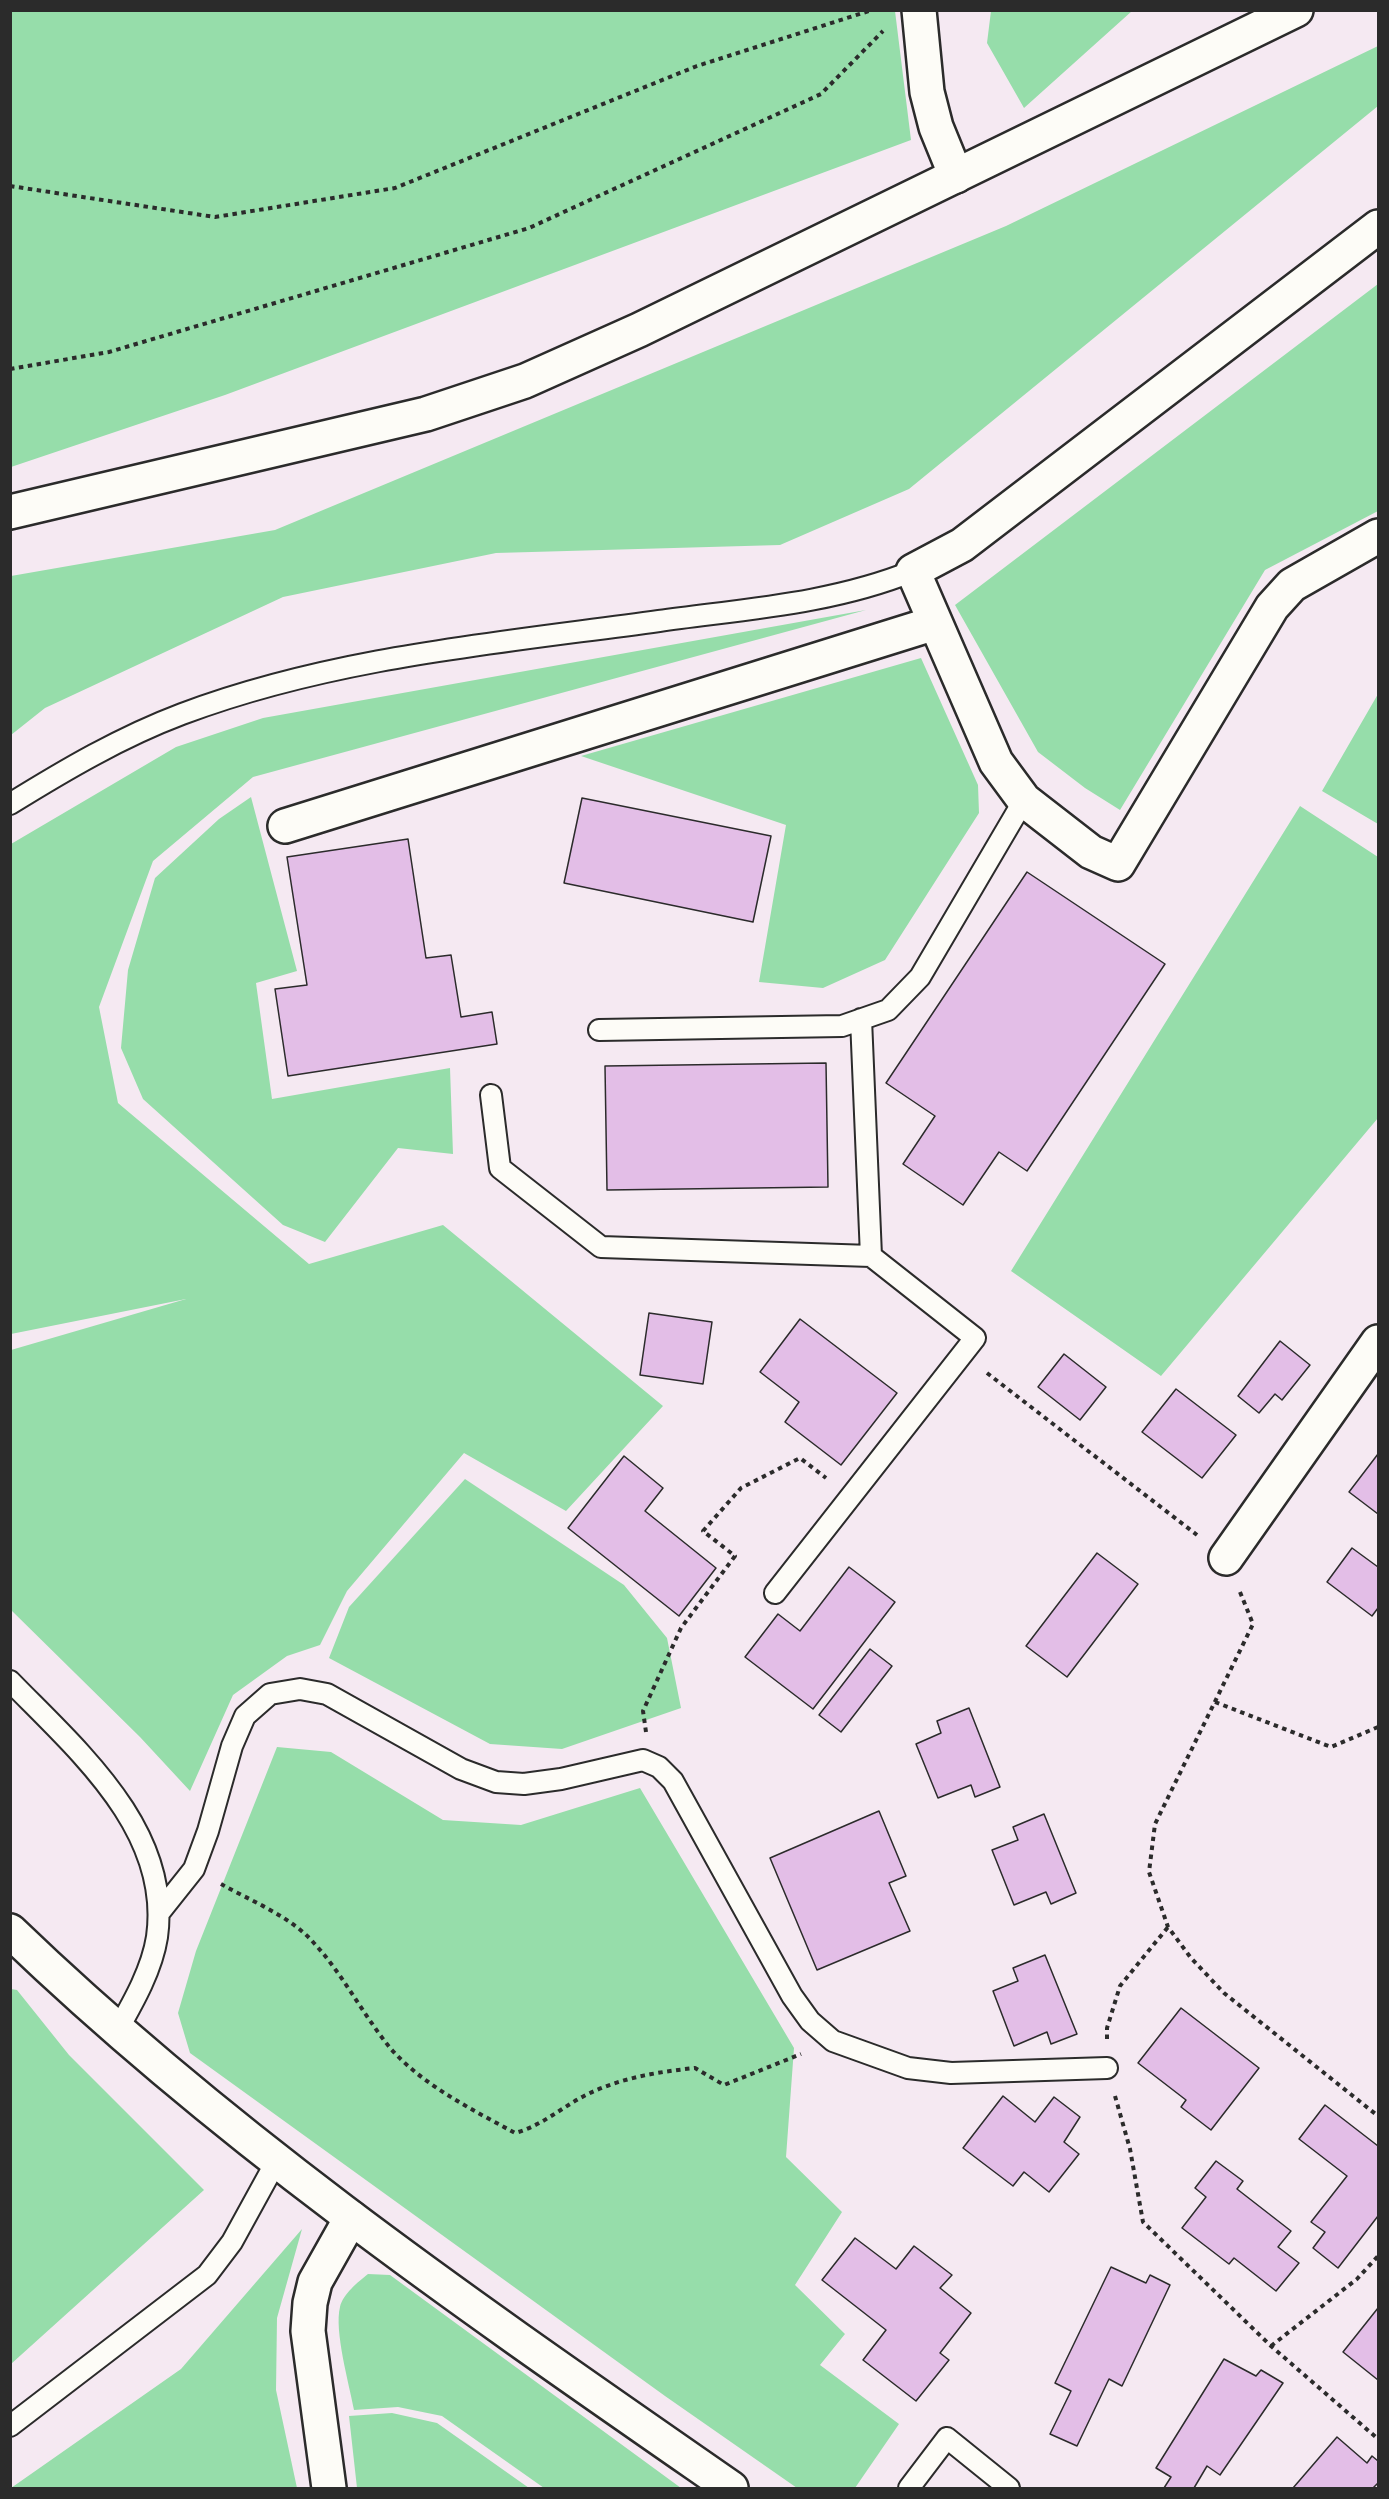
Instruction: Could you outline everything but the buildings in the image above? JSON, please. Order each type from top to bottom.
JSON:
[{"type":"street","points":[[919,10],[927,92],[936,127],[956,176]]},
{"type":"street","points":[[10,512],[426,414],[525,381],[639,330],[1296,10]]},
{"type":"street","points":[[1378,227],[962,545],[913,571],[996,762],[1024,800],[1091,852],[1118,864],[1272,607],[1292,585],[1378,536]]},
{"type":"street","points":[[285,826],[935,623]]},
{"type":"street","points":[[1226,1558],[1378,1342]]},
{"type":"street","points":[[10,1931],[118,2029],[351,2218],[474,2309],[731,2488]]},
{"type":"street","points":[[329,2488],[308,2331],[310,2303],[315,2282],[351,2218]]},
{"type":"lane","points":[[10,804],[67,769],[123,740],[181,715],[242,694],[303,677],[493,644],[785,606],[854,591],[913,571]]},
{"type":"lane","points":[[599,1030],[842,1026],[888,1010],[920,976],[1024,800]]},
{"type":"lane","points":[[861,1019],[871,1256]]},
{"type":"lane","points":[[491,1095],[500,1168],[601,1247],[871,1256],[975,1338],[775,1593]]},
{"type":"lane","points":[[10,1681],[82,1754],[112,1792],[134,1826],[154,1876],[159,1913],[157,1938],[151,1962],[131,2007],[118,2029]]},
{"type":"lane","points":[[159,1913],[194,1869],[208,1831],[232,1746],[245,1716],[270,1694],[300,1689],[327,1694],[462,1769],[496,1782],[524,1784],[561,1779],[643,1760],[659,1767],[673,1781],[792,1996],[810,2021],[833,2041],[908,2068],[940,2072],[1107,2068]]},
{"type":"lane","points":[[10,2426],[207,2275],[232,2242],[277,2160]]},
{"type":"lane","points":[[909,2488],[947,2438],[1009,2488]]},
{"type":"path","points":[[10,186],[215,217],[395,188],[698,66],[872,10]]},
{"type":"path","points":[[10,369],[109,352],[529,228],[821,94],[887,27]]},
{"type":"path","points":[[963,1354],[1226,1558],[1253,1624],[1155,1824],[1149,1872],[1168,1927],[1191,1958],[1224,1993],[1378,2116]]},
{"type":"path","points":[[650,1763],[643,1711],[681,1628],[735,1556],[703,1531],[741,1488],[800,1458],[851,1497]]},
{"type":"path","points":[[1215,1702],[1331,1747],[1378,1727]]},
{"type":"path","points":[[194,1869],[287,1921],[313,1941],[392,2049],[416,2071],[460,2102],[515,2133],[531,2129],[585,2096],[634,2077],[695,2068],[724,2085],[833,2041]]},
{"type":"path","points":[[1168,1927],[1120,1986],[1107,2028],[1107,2068],[1130,2149],[1143,2222],[1271,2346],[1378,2439]]},
{"type":"path","points":[[1271,2346],[1357,2279],[1378,2256]]},
{"type":"green space","points":[[1132,10],[1024,108],[987,43],[991,11]]},
{"type":"green space","points":[[10,11],[895,11],[911,140],[225,395],[11,467]]},
{"type":"green space","points":[[1378,46],[1378,106],[909,489],[780,545],[496,553],[283,597],[45,708],[11,735],[11,576],[275,530],[1006,226]]},
{"type":"green space","points":[[1378,284],[1378,511],[1265,570],[1120,810],[1085,788],[1038,752],[955,605]]},
{"type":"green space","points":[[866,610],[253,777],[153,861],[99,1007],[118,1103],[309,1264],[443,1225],[663,1406],[566,1511],[464,1453],[347,1591],[320,1645],[287,1656],[233,1695],[190,1791],[140,1737],[11,1610],[11,1350],[186,1299],[11,1334],[11,844],[176,747],[263,718]]},
{"type":"green space","points":[[921,658],[978,785],[979,813],[885,960],[823,988],[759,982],[786,825],[581,756]]},
{"type":"green space","points":[[1378,694],[1378,824],[1322,791]]},
{"type":"green space","points":[[251,797],[297,971],[256,983],[272,1099],[450,1068],[453,1154],[398,1148],[325,1242],[283,1225],[143,1099],[121,1048],[128,970],[155,878],[219,819]]},
{"type":"green space","points":[[1300,806],[1378,857],[1378,1118],[1161,1376],[1011,1271]]},
{"type":"green space","points":[[465,1479],[624,1585],[667,1638],[681,1708],[562,1749],[490,1744],[329,1658],[349,1607]]},
{"type":"green space","points":[[277,1747],[331,1752],[443,1820],[521,1825],[640,1788],[794,2048],[786,2157],[842,2212],[795,2285],[845,2334],[820,2365],[899,2424],[855,2488],[797,2488],[665,2396],[190,2053],[178,2013],[196,1951]]},
{"type":"green space","points":[[11,1989],[17,1990],[69,2055],[204,2190],[11,2364]]},
{"type":"green space","points":[[302,2229],[277,2318],[276,2390],[297,2488],[11,2488],[181,2369]]},
{"type":"green space","points":[[368,2274],[390,2275],[681,2488],[544,2488],[442,2416],[398,2407],[354,2410],[340,2343],[340,2307],[344,2297]]},
{"type":"green space","points":[[392,2413],[437,2423],[529,2488],[357,2488],[349,2416]]}]
